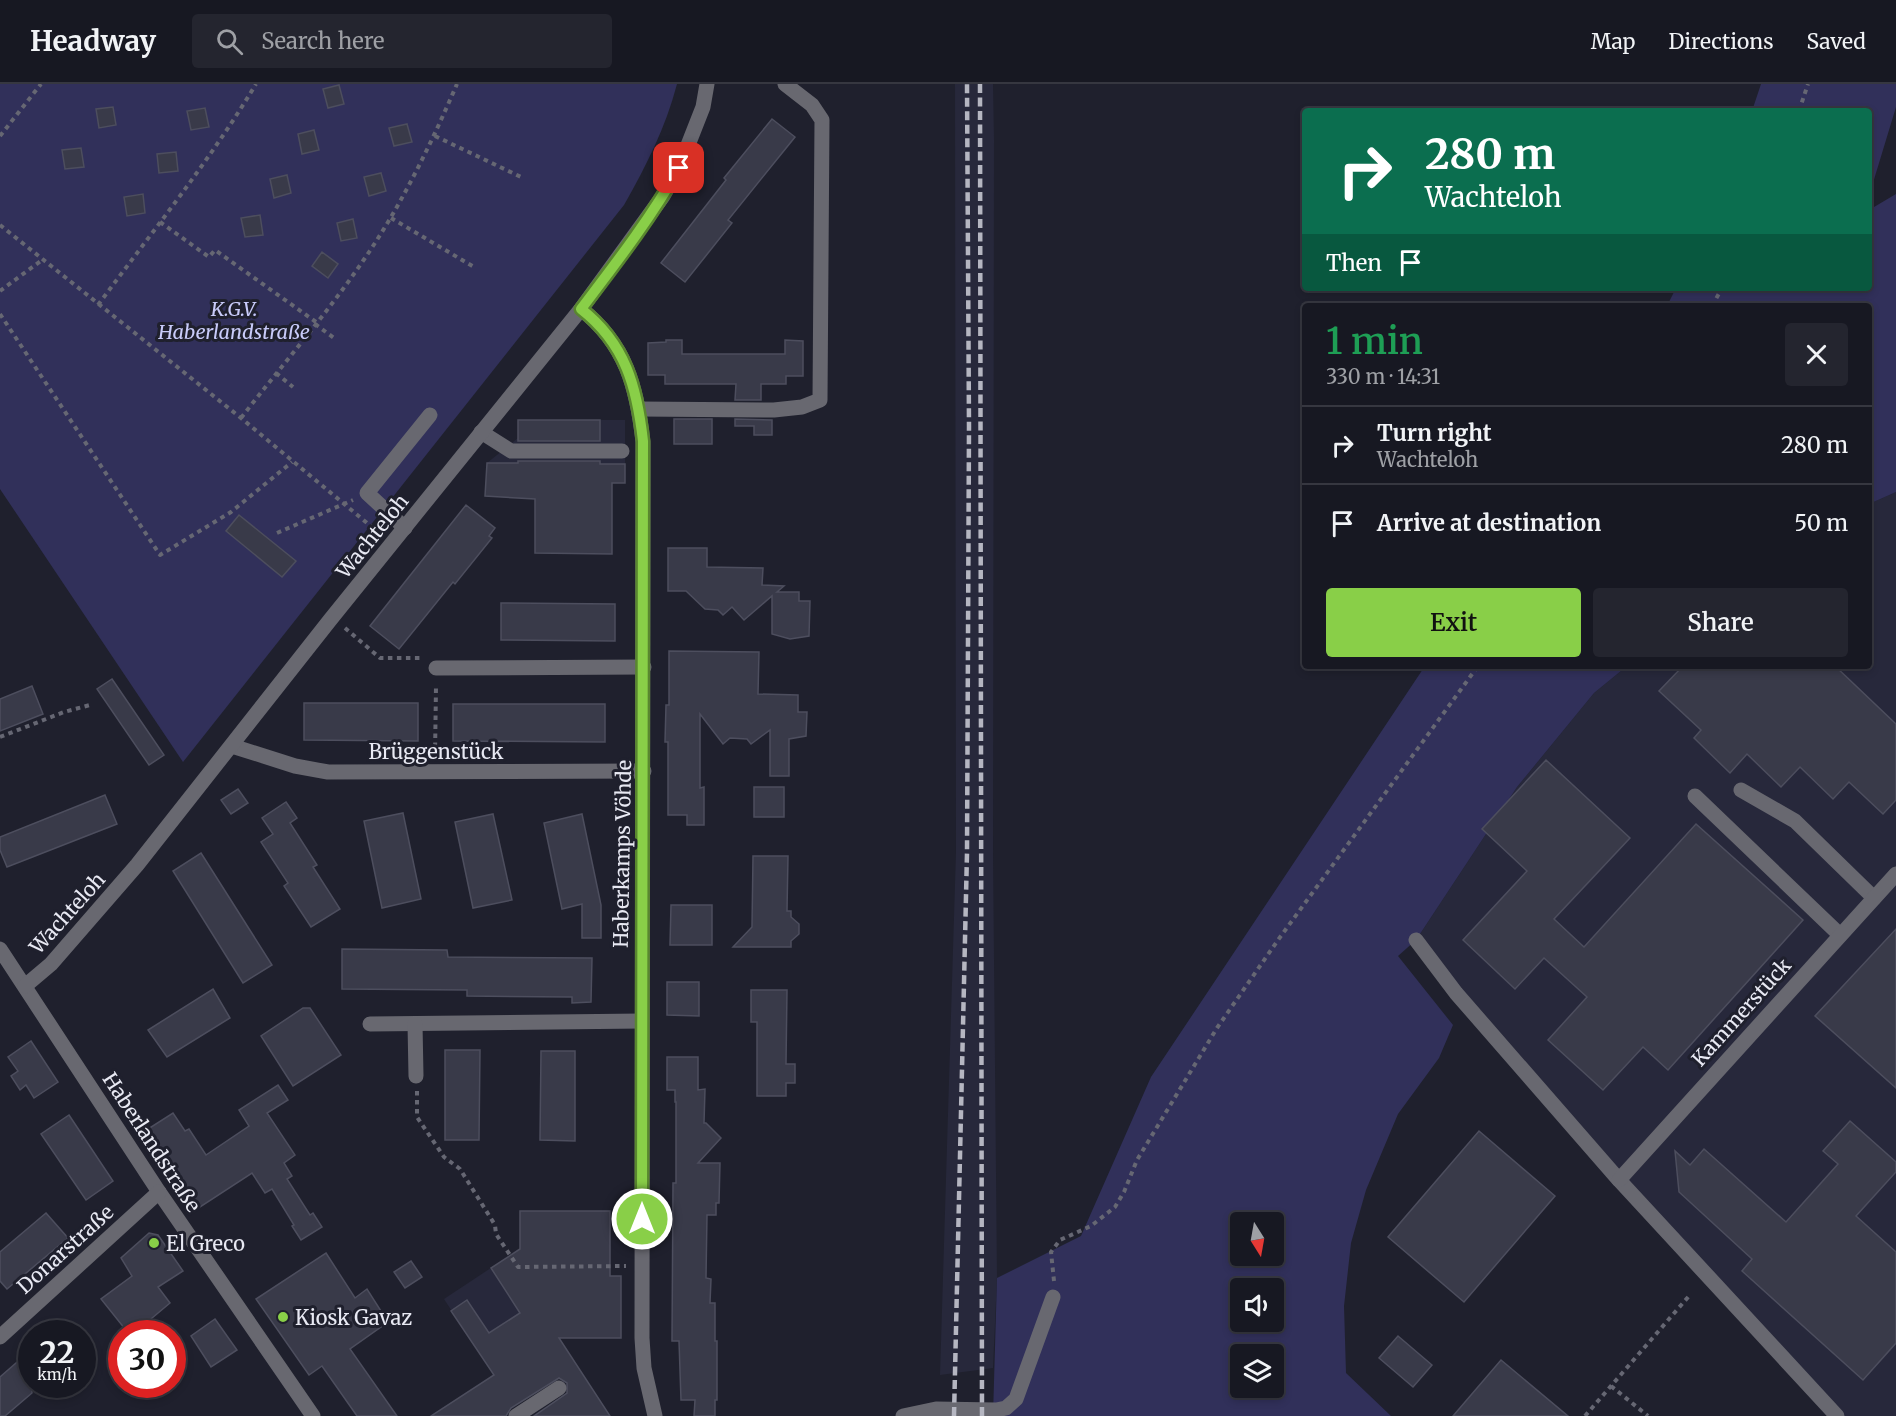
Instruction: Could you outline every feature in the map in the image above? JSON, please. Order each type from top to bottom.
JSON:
[{"type":"street","name":"Wachteloh","points":[[25,986],[51,964],[129,874],[581,309],[634,239],[679,168],[703,107],[707,84]]},
{"type":"street","points":[[639,410],[774,410],[802,407],[819,400],[822,120],[812,105],[785,84]]},
{"type":"street","name":"Haberkamps Vöhde","points":[[581,309],[610,336],[630,374],[639,410],[644,469],[642,1266],[644,1368],[655,1416]]},
{"type":"street","points":[[405,528],[367,493],[430,415]]},
{"type":"street","points":[[481,432],[511,451],[622,451]]},
{"type":"street","points":[[436,668],[644,667]]},
{"type":"street","name":"Brüggenstück","points":[[232,746],[295,766],[328,772],[644,771]]},
{"type":"street","points":[[1741,790],[1795,821],[1874,898]]},
{"type":"street","points":[[1695,796],[1840,935]]},
{"type":"street","name":"Kammerstück","points":[[1619,1180],[1896,873]]},
{"type":"street","points":[[1416,940],[1456,993],[1619,1180],[1837,1416]]},
{"type":"street","name":"Haberlandstraße","points":[[0,949],[159,1192],[313,1416]]},
{"type":"street","points":[[370,1024],[642,1021]]},
{"type":"street","points":[[415,1024],[416,1076]]},
{"type":"street","name":"Donarstraße","points":[[0,1337],[159,1192]]},
{"type":"street","points":[[903,1416],[936,1409],[996,1410],[1006,1408],[1016,1399],[1053,1297]]},
{"type":"street","points":[[516,1416],[559,1388]]},
{"type":"path","points":[[0,136],[41,84]]},
{"type":"path","points":[[98,305],[230,127],[256,84]]},
{"type":"path","points":[[241,418],[364,260],[391,218],[435,135],[458,84]]},
{"type":"path","points":[[1800,108],[1808,84]]},
{"type":"path","points":[[435,135],[521,177]]},
{"type":"path","points":[[391,218],[474,267]]},
{"type":"path","points":[[160,222],[209,257],[214,250],[334,338]]},
{"type":"path","points":[[0,225],[241,418],[393,544]]},
{"type":"path","points":[[0,291],[42,260]]},
{"type":"path","points":[[0,314],[160,555],[231,512],[292,462]]},
{"type":"path","points":[[276,373],[293,387]]},
{"type":"path","points":[[277,533],[345,504]]},
{"type":"path","points":[[333,618],[380,658],[436,658],[435,772]]},
{"type":"path","points":[[1053,1297],[1054,1274],[1051,1252],[1060,1240],[1091,1226],[1115,1208],[1137,1160],[1217,1028],[1278,940],[1476,669]]},
{"type":"path","points":[[0,737],[64,712],[90,705]]},
{"type":"path","points":[[416,1076],[417,1117],[444,1157],[460,1169],[495,1225],[496,1234],[518,1267],[642,1266]]},
{"type":"path","points":[[1585,1416],[1689,1296]]},
{"type":"path","points":[[1611,1386],[1648,1416]]},
{"type":"shaded area","points":[[955,84],[993,84],[993,853],[997,1278],[993,1368],[940,1375],[956,852]]},
{"type":"shaded area","points":[[518,420],[625,420],[625,483],[487,482],[487,463],[518,438]]},
{"type":"shaded area","points":[[1896,492],[1896,1416],[1837,1416],[1416,940],[1517,787],[1594,693],[1623,669],[1872,669],[1872,503]]},
{"type":"shaded area","points":[[506,1258],[537,1303],[483,1359],[444,1299]]},
{"type":"green space","name":"K.G.V. Haberlandstraße","points":[[0,84],[677,84],[655,146],[624,205],[183,762],[0,489]]},
{"type":"green space","points":[[1761,84],[1896,84],[1896,107],[1872,186],[1872,108],[1753,108]]},
{"type":"green space","points":[[1896,194],[1896,492],[1872,503],[1872,303],[1668,303],[1674,291],[1872,291],[1872,208]]},
{"type":"green space","points":[[1423,669],[1623,669],[1594,693],[1517,787],[1416,940],[1398,956],[1453,1025],[1439,1058],[1398,1114],[1366,1190],[1351,1243],[1344,1306],[1346,1373],[1391,1416],[993,1416],[997,1278],[1081,1236],[1151,1077]]},
{"type":"building","points":[[339,85],[344,104],[328,108],[323,89]]},
{"type":"building","points":[[113,107],[116,125],[99,128],[96,109]]},
{"type":"building","points":[[205,108],[209,127],[191,130],[187,111]]},
{"type":"building","points":[[772,119],[795,137],[728,220],[732,223],[685,282],[661,263],[726,180],[724,178]]},
{"type":"building","points":[[407,124],[412,142],[394,146],[389,128]]},
{"type":"building","points":[[314,130],[319,150],[302,154],[298,134]]},
{"type":"building","points":[[81,148],[84,167],[65,169],[62,150]]},
{"type":"building","points":[[176,152],[178,171],[159,173],[157,154]]},
{"type":"building","points":[[381,173],[386,191],[369,196],[364,177]]},
{"type":"building","points":[[287,175],[291,193],[274,198],[270,179]]},
{"type":"building","points":[[143,194],[145,213],[127,216],[124,197]]},
{"type":"building","points":[[260,215],[263,235],[245,237],[241,218]]},
{"type":"building","points":[[353,219],[357,238],[341,241],[337,223]]},
{"type":"building","points":[[322,252],[338,264],[328,278],[312,266]]},
{"type":"building","points":[[666,340],[682,340],[682,354],[785,354],[785,340],[803,341],[803,376],[786,376],[786,384],[761,384],[761,400],[735,400],[736,384],[665,384],[665,375],[648,375],[648,343],[666,342]]},
{"type":"building","points":[[674,419],[712,419],[712,444],[674,444]]},
{"type":"building","points":[[735,419],[772,420],[772,435],[754,435],[754,426],[735,426]]},
{"type":"building","points":[[518,420],[600,420],[600,441],[518,441]]},
{"type":"building","points":[[518,461],[600,461],[600,464],[625,464],[625,483],[612,483],[612,554],[535,553],[535,499],[485,496],[487,463],[518,463]]},
{"type":"building","points":[[466,505],[495,528],[489,536],[492,538],[399,649],[370,626]]},
{"type":"building","points":[[239,515],[296,561],[282,577],[226,531]]},
{"type":"building","points":[[668,548],[707,548],[707,567],[763,568],[762,585],[784,586],[777,592],[799,592],[799,601],[810,601],[809,636],[790,639],[772,634],[772,596],[744,620],[732,607],[723,615],[718,610],[705,609],[686,591],[668,591]]},
{"type":"building","points":[[501,603],[615,604],[615,641],[501,640]]},
{"type":"building","points":[[669,651],[759,652],[758,694],[798,695],[798,712],[807,712],[806,736],[789,739],[789,776],[770,776],[770,730],[751,744],[747,739],[730,738],[723,744],[700,714],[700,788],[704,787],[704,825],[687,825],[687,815],[668,815],[668,742],[665,742],[666,705],[669,705]]},
{"type":"building","points":[[1680,669],[1838,669],[1896,724],[1896,800],[1883,814],[1849,782],[1833,799],[1800,767],[1781,787],[1747,754],[1730,773],[1694,738],[1701,730],[1659,691]]},
{"type":"building","points":[[112,679],[164,755],[149,765],[97,689]]},
{"type":"building","points":[[32,686],[43,714],[0,731],[0,699]]},
{"type":"building","points":[[304,703],[418,703],[418,741],[304,740]]},
{"type":"building","points":[[453,704],[605,704],[605,742],[453,741]]},
{"type":"building","points":[[1546,760],[1630,838],[1554,919],[1584,947],[1696,824],[1803,920],[1668,1070],[1643,1047],[1603,1090],[1548,1040],[1587,997],[1544,958],[1515,989],[1463,940],[1527,871],[1482,829]]},
{"type":"building","points":[[754,787],[784,787],[784,817],[754,817]]},
{"type":"building","points":[[238,789],[248,803],[231,814],[221,800]]},
{"type":"building","points":[[105,795],[117,824],[7,867],[0,850],[0,837]]},
{"type":"building","points":[[286,802],[297,818],[290,823],[317,865],[313,867],[340,909],[311,927],[284,886],[288,883],[261,842],[273,834],[262,818]]},
{"type":"building","points":[[403,813],[421,899],[382,908],[364,821]]},
{"type":"building","points":[[493,814],[512,900],[473,908],[455,822]]},
{"type":"building","points":[[582,814],[601,905],[601,938],[582,938],[582,904],[562,909],[544,823]]},
{"type":"building","points":[[201,853],[272,965],[243,983],[173,871]]},
{"type":"building","points":[[753,856],[788,856],[787,911],[791,911],[791,917],[799,924],[799,934],[791,941],[791,947],[733,947],[752,927]]},
{"type":"building","points":[[671,905],[712,905],[712,945],[670,945]]},
{"type":"building","points":[[1896,929],[1896,1088],[1815,1016]]},
{"type":"building","points":[[342,949],[447,950],[448,957],[592,958],[591,1002],[572,1003],[572,997],[467,996],[467,990],[342,989]]},
{"type":"building","points":[[667,982],[699,982],[699,1016],[667,1015]]},
{"type":"building","points":[[213,989],[230,1018],[167,1057],[148,1030]]},
{"type":"building","points":[[751,990],[787,990],[786,1064],[795,1064],[795,1083],[786,1083],[786,1096],[757,1096],[757,1022],[751,1022]]},
{"type":"building","points":[[303,1008],[310,1008],[341,1055],[293,1086],[261,1036]]},
{"type":"building","points":[[31,1041],[58,1082],[34,1098],[26,1085],[20,1090],[11,1076],[18,1071],[8,1057]]},
{"type":"building","points":[[445,1050],[480,1050],[479,1140],[445,1140]]},
{"type":"building","points":[[541,1051],[575,1051],[575,1141],[540,1140]]},
{"type":"building","points":[[667,1057],[698,1057],[698,1090],[705,1089],[704,1123],[721,1138],[698,1163],[720,1163],[719,1203],[716,1203],[716,1215],[707,1215],[706,1278],[711,1279],[710,1303],[715,1303],[715,1341],[717,1341],[715,1416],[694,1416],[695,1400],[681,1400],[679,1341],[672,1341],[676,1102],[675,1090],[667,1090]]},
{"type":"building","points":[[278,1085],[288,1100],[267,1113],[295,1155],[284,1163],[292,1176],[287,1179],[310,1215],[313,1213],[322,1227],[301,1240],[272,1189],[265,1193],[252,1173],[197,1209],[174,1175],[177,1173],[148,1129],[173,1113],[185,1131],[189,1129],[206,1155],[249,1126],[239,1110]]},
{"type":"building","points":[[69,1115],[113,1181],[86,1200],[41,1134]]},
{"type":"building","points":[[1850,1121],[1896,1162],[1896,1172],[1856,1216],[1896,1252],[1896,1343],[1863,1380],[1742,1271],[1752,1259],[1679,1192],[1675,1151],[1690,1165],[1704,1149],[1786,1222],[1838,1164],[1823,1151]]},
{"type":"building","points":[[1479,1131],[1555,1196],[1464,1302],[1388,1237]]},
{"type":"building","points":[[520,1211],[610,1211],[610,1276],[621,1276],[621,1338],[559,1338],[610,1416],[534,1416],[567,1393],[567,1383],[559,1378],[511,1408],[506,1416],[431,1416],[494,1375],[451,1311],[467,1300],[489,1333],[520,1313],[491,1268],[520,1249]]},
{"type":"building","points":[[46,1213],[68,1238],[7,1289],[0,1281],[0,1252]]},
{"type":"building","points":[[149,1233],[158,1235],[183,1271],[158,1287],[170,1303],[150,1320],[118,1320],[101,1299],[132,1276],[121,1258]]},
{"type":"building","points":[[326,1253],[355,1298],[367,1289],[388,1322],[350,1349],[397,1416],[357,1416],[322,1366],[309,1375],[256,1299]]},
{"type":"building","points":[[411,1261],[422,1277],[405,1288],[394,1272]]},
{"type":"building","points":[[215,1319],[237,1350],[211,1367],[191,1336]]},
{"type":"building","points":[[1398,1336],[1432,1365],[1413,1387],[1379,1358]]},
{"type":"building","points":[[1501,1360],[1568,1416],[1453,1416]]},
{"type":"building","points":[[18,1361],[18,1398],[26,1398],[5,1416],[0,1416],[0,1377]]},
{"type":"railway","points":[[954,1416],[967,853],[969,427],[967,84]]},
{"type":"railway","points":[[980,84],[982,1416]]},
{"type":"place","name":"El Greco","points":[[154,1243]]},
{"type":"place","name":"Kiosk Gavaz","points":[[283,1317]]},
{"type":"route","points":[[642,1219],[643,441],[639,410],[630,374],[610,336],[581,309],[634,239],[679,168]]}]
